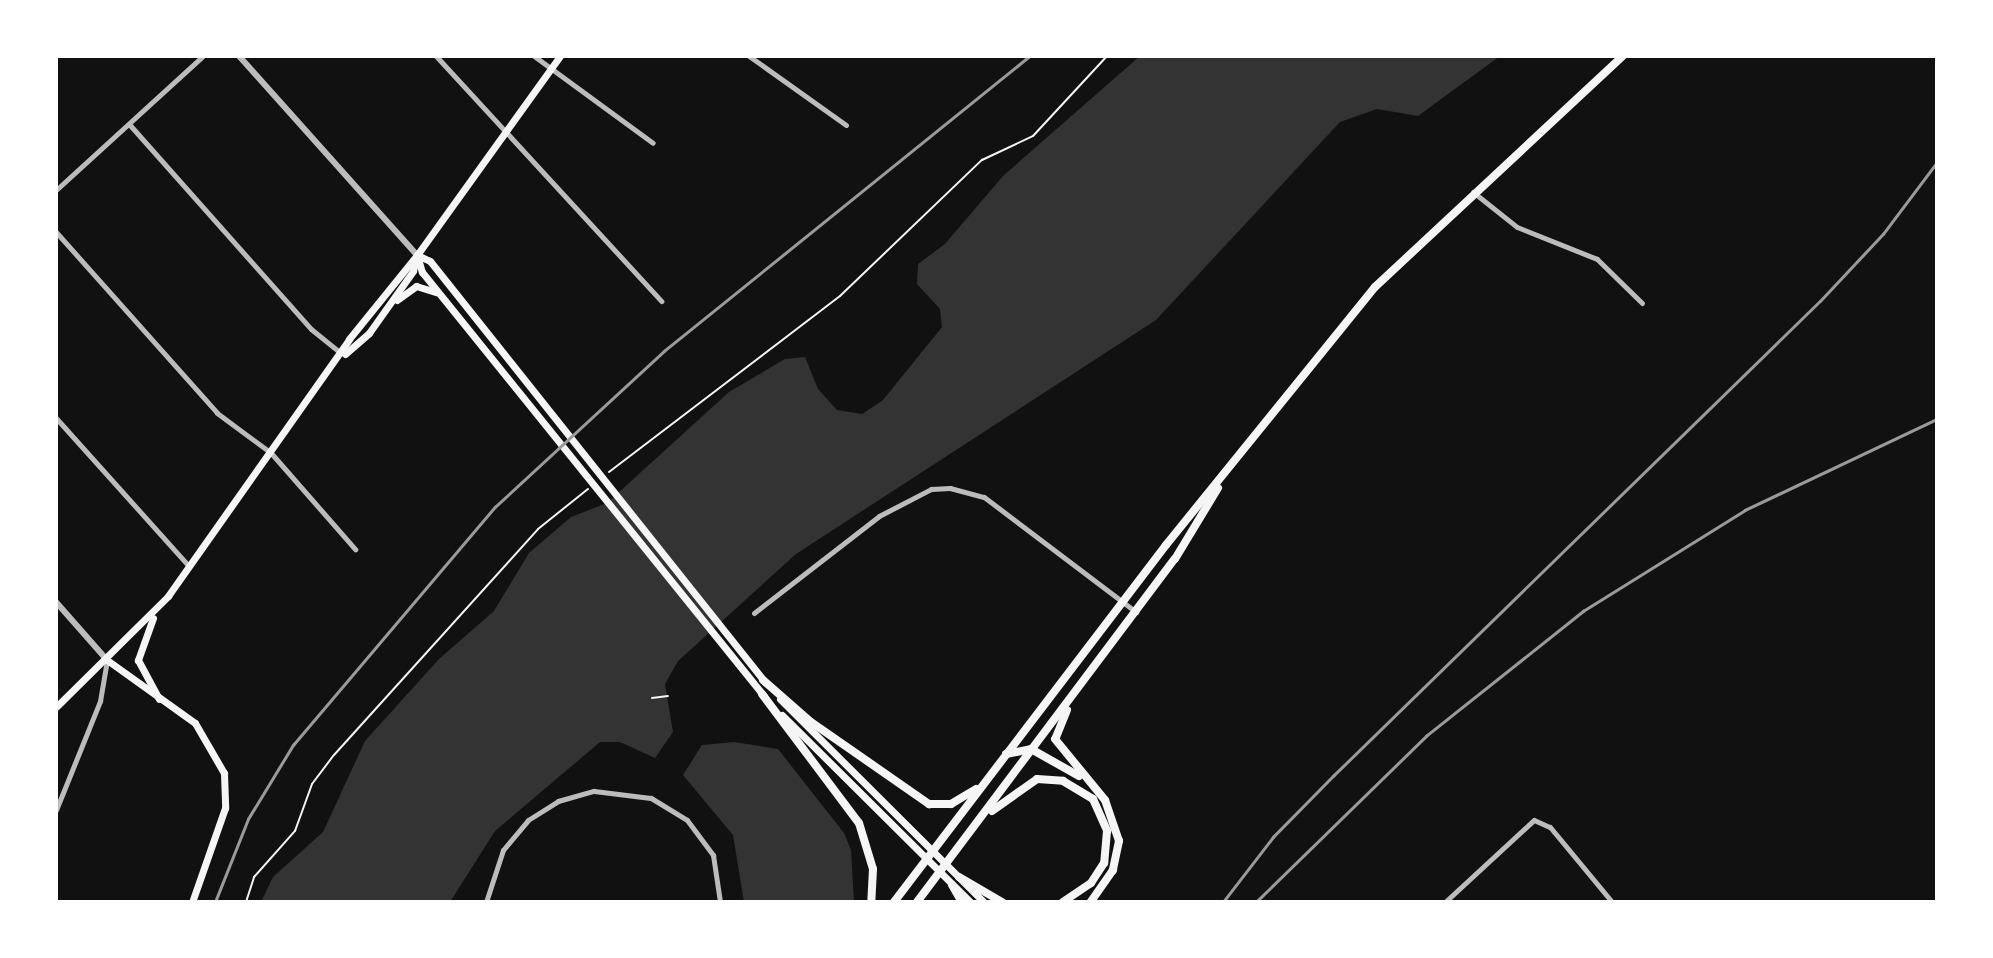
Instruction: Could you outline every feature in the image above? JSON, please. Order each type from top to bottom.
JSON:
[{"type":"main road","points":[[380,318],[413,271],[417,255],[560,56]]},
{"type":"main road","points":[[894,902],[1123,601],[1384,277],[1623,56]]},
{"type":"main road","points":[[417,255],[441,295],[762,694],[859,823],[873,869],[871,902]]},
{"type":"main road","points":[[56,707],[158,608],[344,355],[406,261],[417,255]]},
{"type":"main road","points":[[417,255],[430,261],[764,680],[984,902]]},
{"type":"main road","points":[[344,355],[416,286],[441,295]]},
{"type":"main road","points":[[917,902],[1136,612],[1230,467]]},
{"type":"main road","points":[[158,608],[138,660],[162,702]]},
{"type":"main road","points":[[107,660],[206,735],[224,773],[225,808],[192,902]]},
{"type":"main road","points":[[764,680],[811,722],[929,804],[951,804],[984,783]]},
{"type":"main road","points":[[1081,684],[1055,739],[1112,811],[1119,841],[1112,870],[1091,902]]},
{"type":"main road","points":[[762,694],[970,902]]},
{"type":"main road","points":[[1006,754],[1031,749],[1093,786]]},
{"type":"main road","points":[[968,835],[1027,783],[1055,780],[1084,791],[1105,820],[1107,852],[1091,883],[1063,902]]},
{"type":"main road","points":[[959,877],[1002,902]]},
{"type":"main road","points":[[952,885],[962,902]]},
{"type":"street","points":[[56,190],[203,56]]},
{"type":"street","points":[[239,56],[417,255]]},
{"type":"street","points":[[436,56],[661,301]]},
{"type":"street","points":[[534,56],[653,143]]},
{"type":"street","points":[[749,56],[846,125]]},
{"type":"street","points":[[129,124],[311,329],[344,355]]},
{"type":"street","points":[[1473,192],[1517,227],[1597,259],[1642,303]]},
{"type":"street","points":[[56,232],[217,413],[271,453],[355,549]]},
{"type":"street","points":[[56,418],[189,566]]},
{"type":"street","points":[[754,613],[879,516],[931,489],[950,488],[984,497],[1136,612]]},
{"type":"street","points":[[56,602],[107,660],[100,701],[56,810]]},
{"type":"street","points":[[486,902],[503,850],[528,820],[558,801],[594,791],[652,798],[687,820],[713,855],[720,902]]},
{"type":"street","points":[[1445,902],[1524,826],[1538,820],[1612,902]]},
{"type":"path","points":[[606,474],[840,296],[982,160],[1033,136],[1108,56]]},
{"type":"path","points":[[246,902],[254,877],[295,831],[312,784],[334,755],[538,530],[596,482]]},
{"type":"path","points":[[652,698],[668,696]]},
{"type":"shaded area","points":[[1140,56],[1500,56],[1418,116],[1377,109],[1340,122],[1156,320],[796,554],[678,661],[665,684],[673,732],[655,758],[620,742],[600,742],[495,831],[450,902],[261,902],[273,877],[323,832],[365,741],[439,659],[494,611],[529,553],[571,517],[607,503],[729,392],[785,359],[805,357],[818,389],[837,410],[862,414],[883,400],[942,327],[940,309],[917,284],[918,264],[945,244],[1003,176]]},
{"type":"shaded area","points":[[734,742],[778,749],[844,833],[851,850],[854,902],[744,902],[733,835],[683,775],[702,745]]},
{"type":"railway","points":[[215,902],[248,819],[293,745],[495,507],[664,351],[1030,56]]},
{"type":"railway","points":[[1223,902],[1273,837],[1333,776],[1820,301],[1883,234],[1937,162]]},
{"type":"railway","points":[[1256,902],[1426,736],[1583,611],[1745,510],[1937,419]]}]
